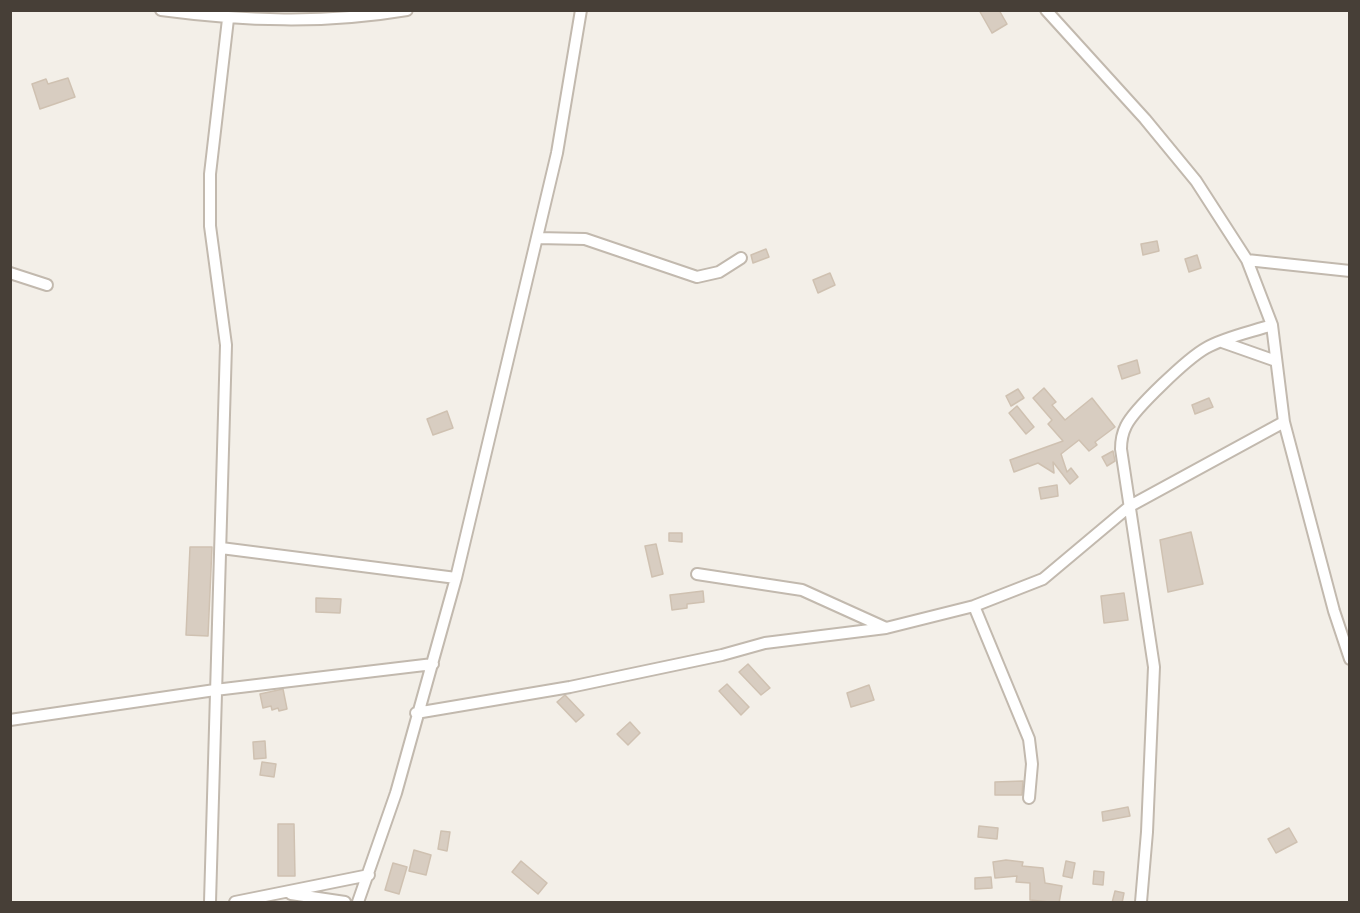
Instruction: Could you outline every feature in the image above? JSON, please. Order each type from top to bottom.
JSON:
[{"type":"street","points":[[161,10],[228,19],[316,21],[358,18],[407,10]]},
{"type":"street","points":[[358,903],[396,793],[416,713],[433,664],[456,578],[557,153],[581,10]]},
{"type":"street","points":[[1046,10],[1145,119],[1196,181],[1247,260],[1272,325],[1284,422],[1334,611],[1350,659]]},
{"type":"street","points":[[210,903],[226,345],[210,226],[210,174],[228,19]]},
{"type":"street","points":[[537,238],[585,239],[697,277],[718,272],[741,258]]},
{"type":"street","points":[[1247,260],[1350,271]]},
{"type":"street","points":[[10,273],[47,285]]},
{"type":"street","points":[[1141,903],[1147,832],[1154,667],[1121,449],[1126,425],[1193,357],[1207,347],[1272,325]]},
{"type":"street","points":[[1222,342],[1276,361]]},
{"type":"street","points":[[416,713],[570,687],[722,655],[765,643],[886,628],[974,606],[1043,579],[1130,506],[1284,422]]},
{"type":"street","points":[[221,548],[456,578]]},
{"type":"street","points":[[697,574],[802,590],[886,628]]},
{"type":"street","points":[[974,606],[1029,739],[1032,764],[1029,798]]},
{"type":"street","points":[[10,720],[215,690],[433,664]]},
{"type":"street","points":[[235,903],[369,875]]},
{"type":"street","points":[[284,893],[345,903]]},
{"type":"building","points":[[979,10],[999,10],[1007,24],[992,33]]},
{"type":"building","points":[[68,78],[75,97],[40,109],[32,84],[46,79],[48,84]]},
{"type":"building","points":[[1157,241],[1159,251],[1143,255],[1141,244]]},
{"type":"building","points":[[766,249],[769,257],[753,263],[751,255]]},
{"type":"building","points":[[1197,255],[1201,268],[1189,272],[1185,259]]},
{"type":"building","points":[[830,273],[835,285],[818,293],[813,280]]},
{"type":"building","points":[[1137,360],[1140,373],[1122,379],[1118,366]]},
{"type":"building","points":[[1044,388],[1056,402],[1052,405],[1065,420],[1092,398],[1115,427],[1095,442],[1097,445],[1089,451],[1079,440],[1061,454],[1067,472],[1071,468],[1078,477],[1070,484],[1053,462],[1054,473],[1038,463],[1014,472],[1010,460],[1063,441],[1048,424],[1052,420],[1033,398]]},
{"type":"building","points":[[1018,389],[1024,398],[1011,406],[1006,396]]},
{"type":"building","points":[[1209,398],[1213,407],[1195,414],[1192,405]]},
{"type":"building","points":[[1017,406],[1034,427],[1026,434],[1009,413]]},
{"type":"building","points":[[447,411],[453,428],[433,435],[427,419]]},
{"type":"building","points":[[1113,451],[1115,461],[1107,466],[1102,457]]},
{"type":"building","points":[[1057,485],[1058,496],[1041,499],[1039,488]]},
{"type":"building","points":[[1191,532],[1203,584],[1168,592],[1160,540]]},
{"type":"building","points":[[669,533],[682,533],[682,542],[669,541]]},
{"type":"building","points":[[656,544],[663,574],[652,577],[645,546]]},
{"type":"building","points":[[190,547],[212,547],[208,636],[186,635]]},
{"type":"building","points":[[703,591],[704,602],[687,604],[687,608],[672,610],[670,595]]},
{"type":"building","points":[[1124,593],[1128,620],[1104,623],[1101,596]]},
{"type":"building","points":[[316,598],[341,599],[340,613],[316,612]]},
{"type":"building","points":[[748,664],[770,688],[761,695],[739,672]]},
{"type":"building","points":[[727,684],[749,707],[741,715],[719,691]]},
{"type":"building","points":[[869,685],[874,700],[851,707],[847,693]]},
{"type":"building","points":[[283,689],[287,709],[272,710],[271,706],[263,708],[260,694]]},
{"type":"building","points":[[565,695],[584,715],[576,722],[557,702]]},
{"type":"building","points":[[630,722],[640,733],[628,745],[617,734]]},
{"type":"building","points":[[265,741],[266,758],[254,759],[253,742]]},
{"type":"building","points":[[262,762],[276,764],[274,777],[260,775]]},
{"type":"building","points":[[1023,781],[1022,795],[995,795],[995,782]]},
{"type":"building","points":[[1128,807],[1130,816],[1103,821],[1102,812]]},
{"type":"building","points":[[278,824],[294,824],[295,876],[278,876]]},
{"type":"building","points":[[979,826],[998,828],[997,839],[978,837]]},
{"type":"building","points":[[1289,828],[1297,842],[1276,853],[1268,839]]},
{"type":"building","points":[[441,831],[450,832],[447,851],[438,849]]},
{"type":"building","points":[[414,850],[431,855],[426,875],[409,871]]},
{"type":"building","points":[[1006,860],[1023,862],[1022,866],[1043,868],[1045,883],[1062,886],[1059,903],[1030,900],[1030,883],[1016,882],[1017,876],[995,878],[993,862]]},
{"type":"building","points":[[521,861],[547,883],[538,894],[512,872]]},
{"type":"building","points":[[1066,861],[1075,863],[1072,878],[1063,876]]},
{"type":"building","points":[[393,863],[407,867],[399,894],[385,890]]},
{"type":"building","points":[[1094,871],[1104,872],[1103,885],[1093,884]]},
{"type":"building","points":[[991,877],[992,888],[975,889],[975,878]]},
{"type":"building","points":[[1115,891],[1124,893],[1122,903],[1112,903]]}]
